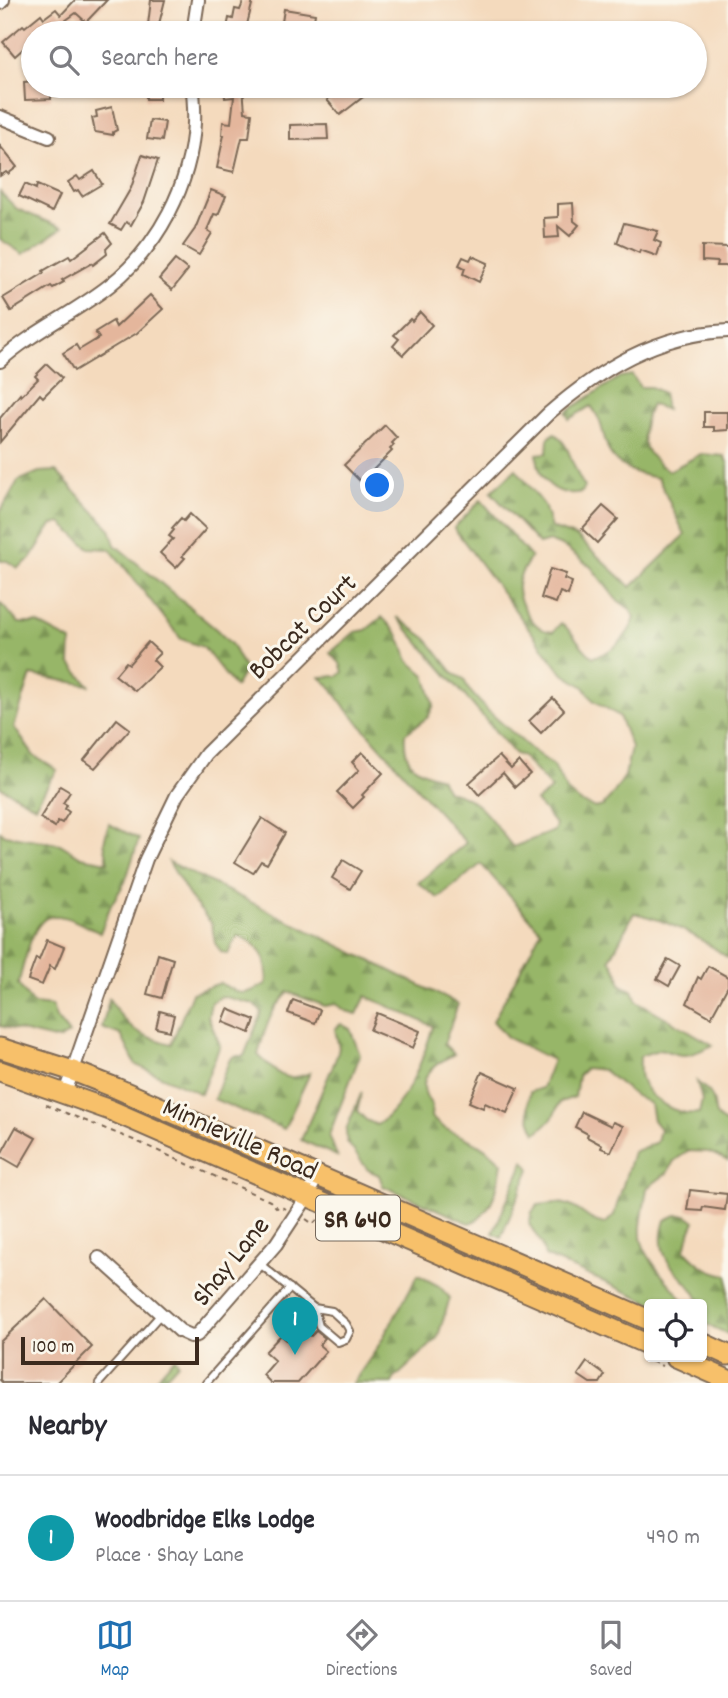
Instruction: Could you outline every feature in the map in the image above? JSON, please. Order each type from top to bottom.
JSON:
[{"type":"main road","name":"Minnieville Road","points":[[0,1048],[73,1071],[644,1318]]},
{"type":"main road","name":"Minnieville Road","points":[[0,1071],[127,1117],[644,1343]]},
{"type":"main road","points":[[707,1345],[728,1354]]},
{"type":"main road","points":[[687,1362],[728,1380]]},
{"type":"street","points":[[195,21],[198,0]]},
{"type":"street","points":[[3,352],[109,286],[132,266],[153,239],[174,202],[187,164],[194,122],[193,98]]},
{"type":"street","points":[[0,117],[49,137]]},
{"type":"street","name":"Bobcat Court","points":[[65,1093],[132,893],[146,859],[177,795],[206,754],[578,387],[612,365],[657,344],[683,337],[728,331]]},
{"type":"street","name":"Shay Lane","points":[[99,1258],[186,1335],[197,1335],[260,1264],[307,1196],[317,1176]]},
{"type":"lane","points":[[260,1264],[314,1308],[332,1311],[350,1331],[346,1339],[338,1342],[319,1326],[314,1308]]},
{"type":"lane","points":[[205,1383],[290,1288]]},
{"type":"lane","points":[[99,1383],[161,1314]]},
{"type":"path","points":[[40,1102],[273,1202],[277,1208],[280,1206]]},
{"type":"green space","points":[[0,192],[17,209],[62,228],[23,254],[0,239]]},
{"type":"green space","points":[[632,375],[640,387],[651,387],[663,393],[666,410],[651,404],[643,434],[647,450],[659,464],[669,471],[701,454],[724,456],[728,464],[728,958],[684,930],[634,913],[610,959],[621,985],[633,991],[637,1001],[713,1045],[687,1055],[661,1049],[640,1056],[641,1078],[657,1100],[682,1112],[699,1113],[702,1100],[697,1082],[710,1093],[718,1118],[728,1124],[728,1161],[709,1152],[688,1151],[674,1161],[667,1173],[647,1188],[641,1227],[643,1245],[654,1265],[682,1299],[644,1300],[545,1256],[542,1244],[529,1224],[532,1212],[538,1205],[564,1204],[594,1221],[605,1224],[614,1215],[633,1152],[657,1142],[660,1129],[653,1120],[650,1104],[603,1070],[586,1068],[578,1076],[575,1097],[560,1102],[552,1119],[536,1133],[529,1113],[530,1092],[542,1088],[553,1060],[508,1038],[493,1021],[541,931],[481,864],[438,898],[418,883],[466,843],[320,677],[338,676],[343,672],[340,663],[330,653],[355,632],[366,630],[382,617],[398,634],[409,661],[425,675],[434,705],[428,717],[405,734],[406,753],[412,764],[423,772],[440,778],[447,791],[459,794],[477,805],[513,847],[554,831],[556,825],[536,801],[552,789],[522,756],[515,754],[397,617],[426,638],[454,674],[464,679],[468,689],[487,710],[554,766],[567,791],[580,802],[595,808],[603,806],[625,776],[631,747],[619,716],[593,700],[584,687],[562,673],[454,528],[481,500],[531,557],[520,576],[518,589],[523,605],[534,622],[543,630],[553,632],[561,623],[593,657],[607,652],[619,643],[635,618],[630,609],[616,599],[591,567],[564,547],[549,541],[539,544],[491,492],[516,469],[544,505],[551,528],[577,537],[631,587],[685,535],[658,478],[631,471],[614,459],[591,406],[569,419],[566,412],[620,377]]},
{"type":"green space","points":[[554,433],[568,451],[585,487],[582,492],[572,493],[556,489],[541,472],[537,454],[547,453],[548,439]]},
{"type":"green space","points":[[56,471],[110,529],[115,545],[232,645],[245,670],[235,687],[203,647],[181,639],[110,549],[89,548],[61,523],[52,525],[30,559],[18,568],[7,561],[0,561],[0,512],[18,481],[39,472]]},
{"type":"green space","points":[[0,603],[19,623],[37,623],[71,641],[70,663],[89,685],[31,675],[14,727],[34,756],[57,770],[35,806],[0,787]]},
{"type":"green space","points":[[109,824],[139,839],[125,882],[111,905],[100,933],[65,917],[46,918],[34,933],[18,984],[33,1004],[52,1006],[56,1018],[69,1034],[58,1040],[0,1026],[0,831],[5,835],[60,844],[81,857],[108,862],[104,842]]},
{"type":"green space","points":[[169,862],[458,1004],[444,1044],[454,1054],[431,1069],[424,1081],[424,1089],[432,1105],[431,1117],[449,1131],[479,1144],[502,1163],[493,1199],[477,1220],[469,1223],[383,1186],[379,1175],[368,1170],[347,1142],[346,1130],[362,1092],[357,1111],[366,1120],[377,1125],[397,1105],[419,1067],[433,1026],[366,996],[357,1014],[336,1004],[325,1006],[288,992],[271,1015],[258,1055],[281,1075],[293,1077],[310,1073],[284,1129],[214,1099],[229,1061],[234,1056],[244,1056],[262,1012],[253,1004],[221,996],[211,1003],[208,1017],[220,1045],[201,1094],[136,1065],[121,1035],[102,1028],[109,999],[134,1029],[148,1037],[171,1044],[192,993],[220,983],[243,993],[266,984],[265,961],[258,948],[239,936],[228,954],[221,952],[215,943],[212,924],[191,899]]},
{"type":"green space","points":[[341,1024],[350,1029],[360,1055],[329,1135],[337,1156],[301,1140],[335,1061],[339,1048],[335,1029]]},
{"type":"green space","points":[[524,1161],[530,1169],[501,1237],[493,1233]]},
{"type":"green space","points":[[676,1215],[687,1215],[695,1221],[685,1250],[704,1267],[728,1275],[728,1334],[707,1325],[707,1299],[699,1299],[670,1265],[664,1253],[662,1239],[665,1220]]},
{"type":"green space","points":[[418,1275],[439,1286],[450,1298],[437,1339],[392,1383],[353,1383],[376,1350]]},
{"type":"green space","points":[[175,1357],[178,1363],[160,1383],[152,1383]]},
{"type":"building","points":[[75,0],[107,0],[87,21],[76,13],[65,21],[32,21],[41,14],[44,18],[56,9],[61,15]]},
{"type":"building","points":[[151,0],[165,0],[160,21],[148,21]]},
{"type":"building","points":[[244,0],[253,0],[248,21],[228,21],[229,18],[233,19],[235,9],[240,10]]},
{"type":"building","points":[[284,9],[315,14],[314,21],[282,21]]},
{"type":"building","points":[[21,27],[21,51],[15,56],[3,42]]},
{"type":"building","points":[[25,98],[51,98],[51,99]]},
{"type":"building","points":[[234,98],[244,98],[245,112],[252,113],[249,138],[242,138],[234,172],[217,168],[224,135],[223,122],[231,123]]},
{"type":"building","points":[[329,98],[362,98],[340,115],[327,100]]},
{"type":"building","points":[[112,107],[117,130],[113,135],[95,132],[92,118],[97,117],[96,111]]},
{"type":"building","points":[[150,120],[165,122],[162,141],[147,139]]},
{"type":"building","points":[[327,124],[328,139],[290,140],[290,125]]},
{"type":"building","points":[[0,146],[17,167],[0,176]]},
{"type":"building","points":[[142,155],[158,160],[144,202],[131,225],[126,222],[121,230],[110,224],[131,188]]},
{"type":"building","points":[[94,171],[102,184],[82,196],[78,190],[74,192],[68,182],[77,176],[80,180]]},
{"type":"building","points":[[25,184],[36,189],[37,185],[60,195],[52,212],[19,196]]},
{"type":"building","points":[[211,190],[226,196],[218,215],[214,214],[207,230],[212,233],[199,255],[183,246],[195,229]]},
{"type":"building","points":[[573,203],[574,221],[579,225],[570,236],[558,226],[559,237],[545,238],[544,218],[558,217],[558,204]]},
{"type":"building","points":[[624,223],[658,231],[654,240],[661,243],[657,256],[640,250],[639,253],[617,243]]},
{"type":"building","points":[[105,233],[112,243],[106,249],[107,254],[93,265],[92,263],[11,311],[3,298],[69,256],[71,259]]},
{"type":"building","points":[[702,246],[728,247],[728,266],[702,261]]},
{"type":"building","points":[[472,256],[488,263],[479,282],[463,274],[465,268],[459,265],[463,257],[470,260]]},
{"type":"building","points":[[175,260],[188,270],[172,290],[159,279]]},
{"type":"building","points":[[150,295],[163,309],[137,333],[74,371],[63,353],[76,345],[79,350],[99,338],[95,332],[113,321],[116,327]]},
{"type":"building","points":[[420,312],[432,325],[403,355],[393,346],[399,339],[394,335]]},
{"type":"building","points":[[47,364],[62,378],[43,397],[40,394],[0,442],[0,418],[20,394],[21,396],[38,379],[35,376]]},
{"type":"building","points":[[704,412],[728,412],[728,430],[714,431],[714,427],[704,427]]},
{"type":"building","points":[[385,425],[397,438],[392,443],[392,451],[369,474],[375,480],[367,488],[344,465]]},
{"type":"building","points":[[603,506],[618,519],[597,543],[582,529]]},
{"type":"building","points":[[190,514],[206,529],[182,556],[185,558],[176,568],[160,553],[173,539],[169,536],[174,530],[172,528],[181,518],[184,521]]},
{"type":"building","points":[[550,569],[566,574],[564,579],[572,582],[568,595],[560,592],[556,603],[541,598]]},
{"type":"building","points":[[148,642],[160,653],[153,660],[160,667],[135,691],[115,675],[126,662],[129,664]]},
{"type":"building","points":[[553,698],[564,710],[541,733],[529,721]]},
{"type":"building","points":[[117,719],[130,729],[95,768],[84,760]]},
{"type":"building","points":[[362,752],[383,773],[353,808],[337,792],[359,770],[352,762]]},
{"type":"building","points":[[499,756],[511,769],[519,761],[530,774],[515,787],[503,773],[479,795],[469,783]]},
{"type":"building","points":[[60,786],[70,792],[63,803],[67,805],[65,809],[69,812],[62,823],[58,821],[55,827],[40,818]]},
{"type":"building","points":[[262,818],[285,833],[267,864],[261,861],[253,873],[235,862]]},
{"type":"building","points":[[343,860],[361,871],[350,889],[332,878]]},
{"type":"building","points":[[47,940],[64,947],[55,969],[50,966],[42,985],[28,980],[36,958],[39,960]]},
{"type":"building","points":[[158,954],[173,959],[162,998],[147,994]]},
{"type":"building","points":[[668,959],[680,966],[669,986],[657,979]]},
{"type":"building","points":[[708,966],[728,977],[728,986],[711,1017],[687,1003],[698,977],[701,979]]},
{"type":"building","points":[[293,1000],[320,1010],[315,1023],[288,1013]]},
{"type":"building","points":[[228,1009],[255,1020],[250,1033],[223,1022]]},
{"type":"building","points":[[160,1011],[174,1015],[170,1031],[156,1028]]},
{"type":"building","points":[[377,1013],[420,1031],[413,1048],[370,1030]]},
{"type":"building","points":[[482,1072],[518,1088],[507,1113],[485,1103],[483,1108],[469,1102]]},
{"type":"building","points":[[582,1112],[611,1126],[613,1122],[623,1126],[611,1152],[601,1148],[602,1145],[575,1127]]},
{"type":"building","points":[[16,1127],[36,1138],[19,1167],[0,1156]]},
{"type":"building","points":[[690,1190],[727,1194],[725,1210],[703,1207],[702,1211],[687,1210]]},
{"type":"building","points":[[46,1299],[92,1347],[56,1383],[3,1383],[0,1380],[0,1342]]},
{"type":"building","points":[[302,1329],[311,1336],[316,1331],[325,1338],[319,1345],[326,1351],[298,1383],[271,1383],[263,1375],[275,1361],[265,1352],[281,1335],[290,1343]]},
{"type":"building","points":[[587,1362],[605,1375],[600,1383],[590,1383],[578,1375]]},
{"type":"place","name":"Woodbridge Elks Lodge","points":[[295,1355]]}]
